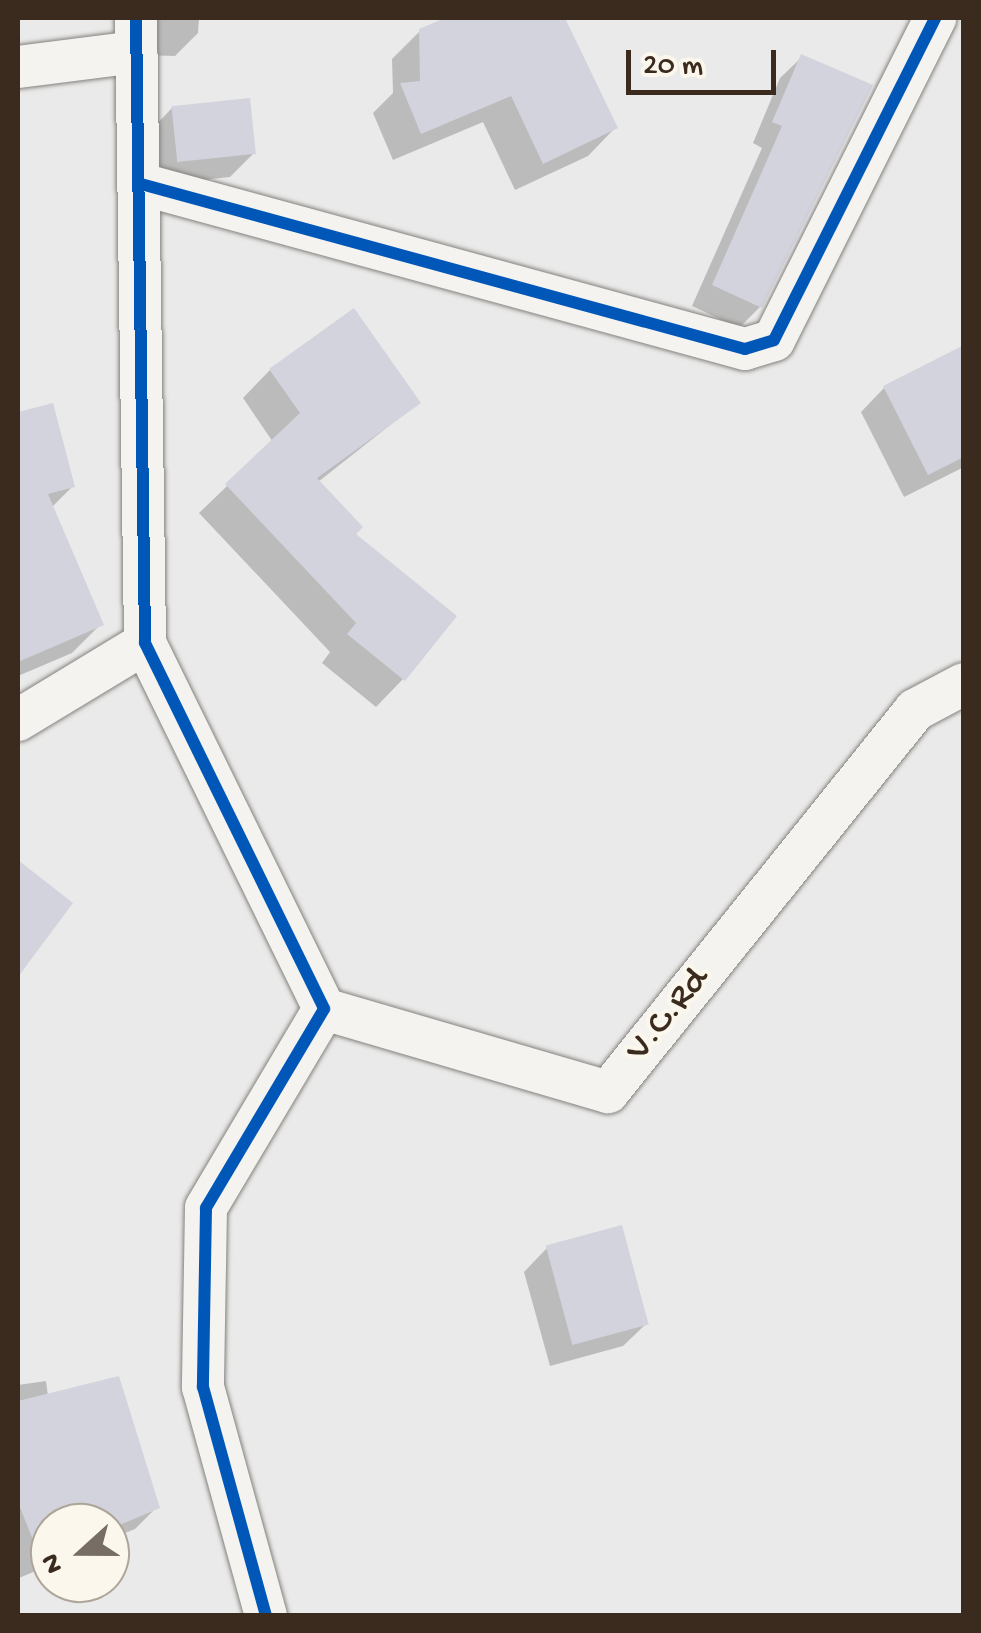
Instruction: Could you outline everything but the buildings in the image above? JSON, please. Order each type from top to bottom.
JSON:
[{"type":"street","points":[[140,184],[745,350],[774,340],[936,18]]},
{"type":"street","points":[[18,67],[136,35],[145,643],[324,1010],[206,1208],[202,1387],[266,1616]]},
{"type":"street","points":[[18,720],[145,643]]},
{"type":"street","name":"V.C.Rd","points":[[324,1010],[608,1092],[915,710],[964,684]]},
{"type":"cycle path","points":[[136,18],[145,643],[324,1009],[206,1208],[203,1387],[266,1616]]},
{"type":"cycle path","points":[[141,184],[745,349],[774,340],[935,18]]}]
